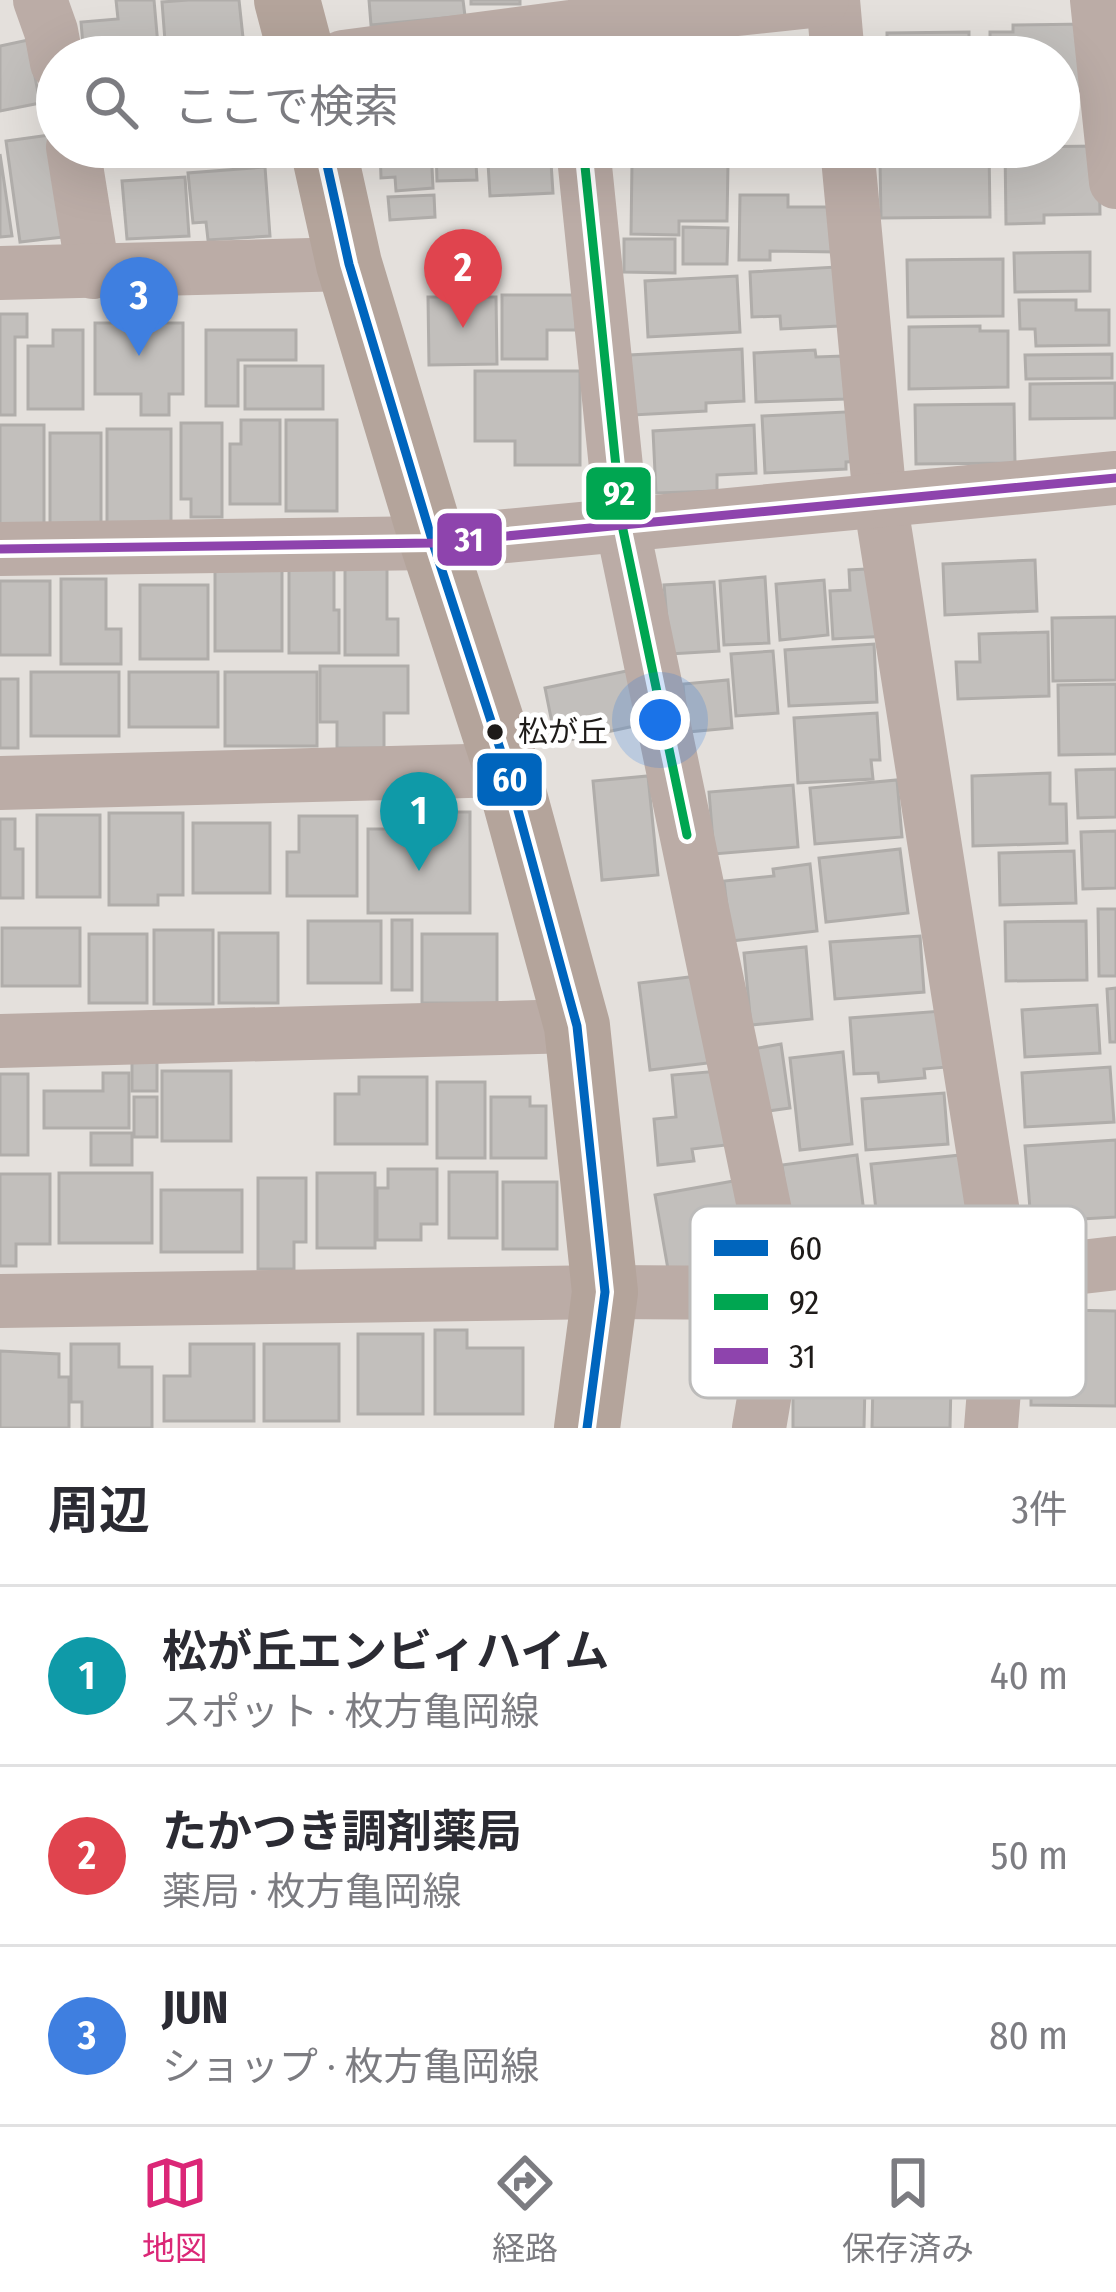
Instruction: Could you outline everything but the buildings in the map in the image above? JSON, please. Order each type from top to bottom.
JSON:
[{"type":"main road","points":[[287,0],[296,36]]},
{"type":"main road","points":[[327,168],[349,264],[508,770],[577,1026],[605,1292],[587,1428]]},
{"type":"street","points":[[40,0],[52,36]]},
{"type":"street","points":[[507,36],[822,0]]},
{"type":"street","points":[[833,0],[836,36]]},
{"type":"street","points":[[1097,0],[1116,182]]},
{"type":"street","points":[[77,168],[93,272]]},
{"type":"street","points":[[585,168],[622,525],[764,1206]]},
{"type":"street","points":[[849,168],[880,500],[992,1206]]},
{"type":"street","points":[[0,273],[349,264]]},
{"type":"street","points":[[0,550],[433,543],[1116,478]]},
{"type":"street","points":[[0,783],[508,770]]},
{"type":"street","points":[[0,1041],[577,1026]]},
{"type":"street","points":[[1086,1266],[1116,1263]]},
{"type":"street","points":[[0,1301],[690,1293]]},
{"type":"street","points":[[759,1428],[764,1398]]},
{"type":"street","points":[[991,1428],[993,1398]]},
{"type":"transit line","name":"60","points":[[328,168],[349,264],[507,770],[577,1026],[605,1292],[587,1428]]},
{"type":"transit line","name":"92","points":[[585,168],[622,525],[687,835]]},
{"type":"transit line","name":"31","points":[[0,549],[433,543],[1116,478]]},
{"type":"place","name":"たかつき調剤薬局","points":[[463,328]]},
{"type":"place","name":"JUN","points":[[139,356]]},
{"type":"place","name":"松が丘","points":[[495,732]]},
{"type":"place","name":"松が丘エンビィハイム","points":[[419,871]]}]
